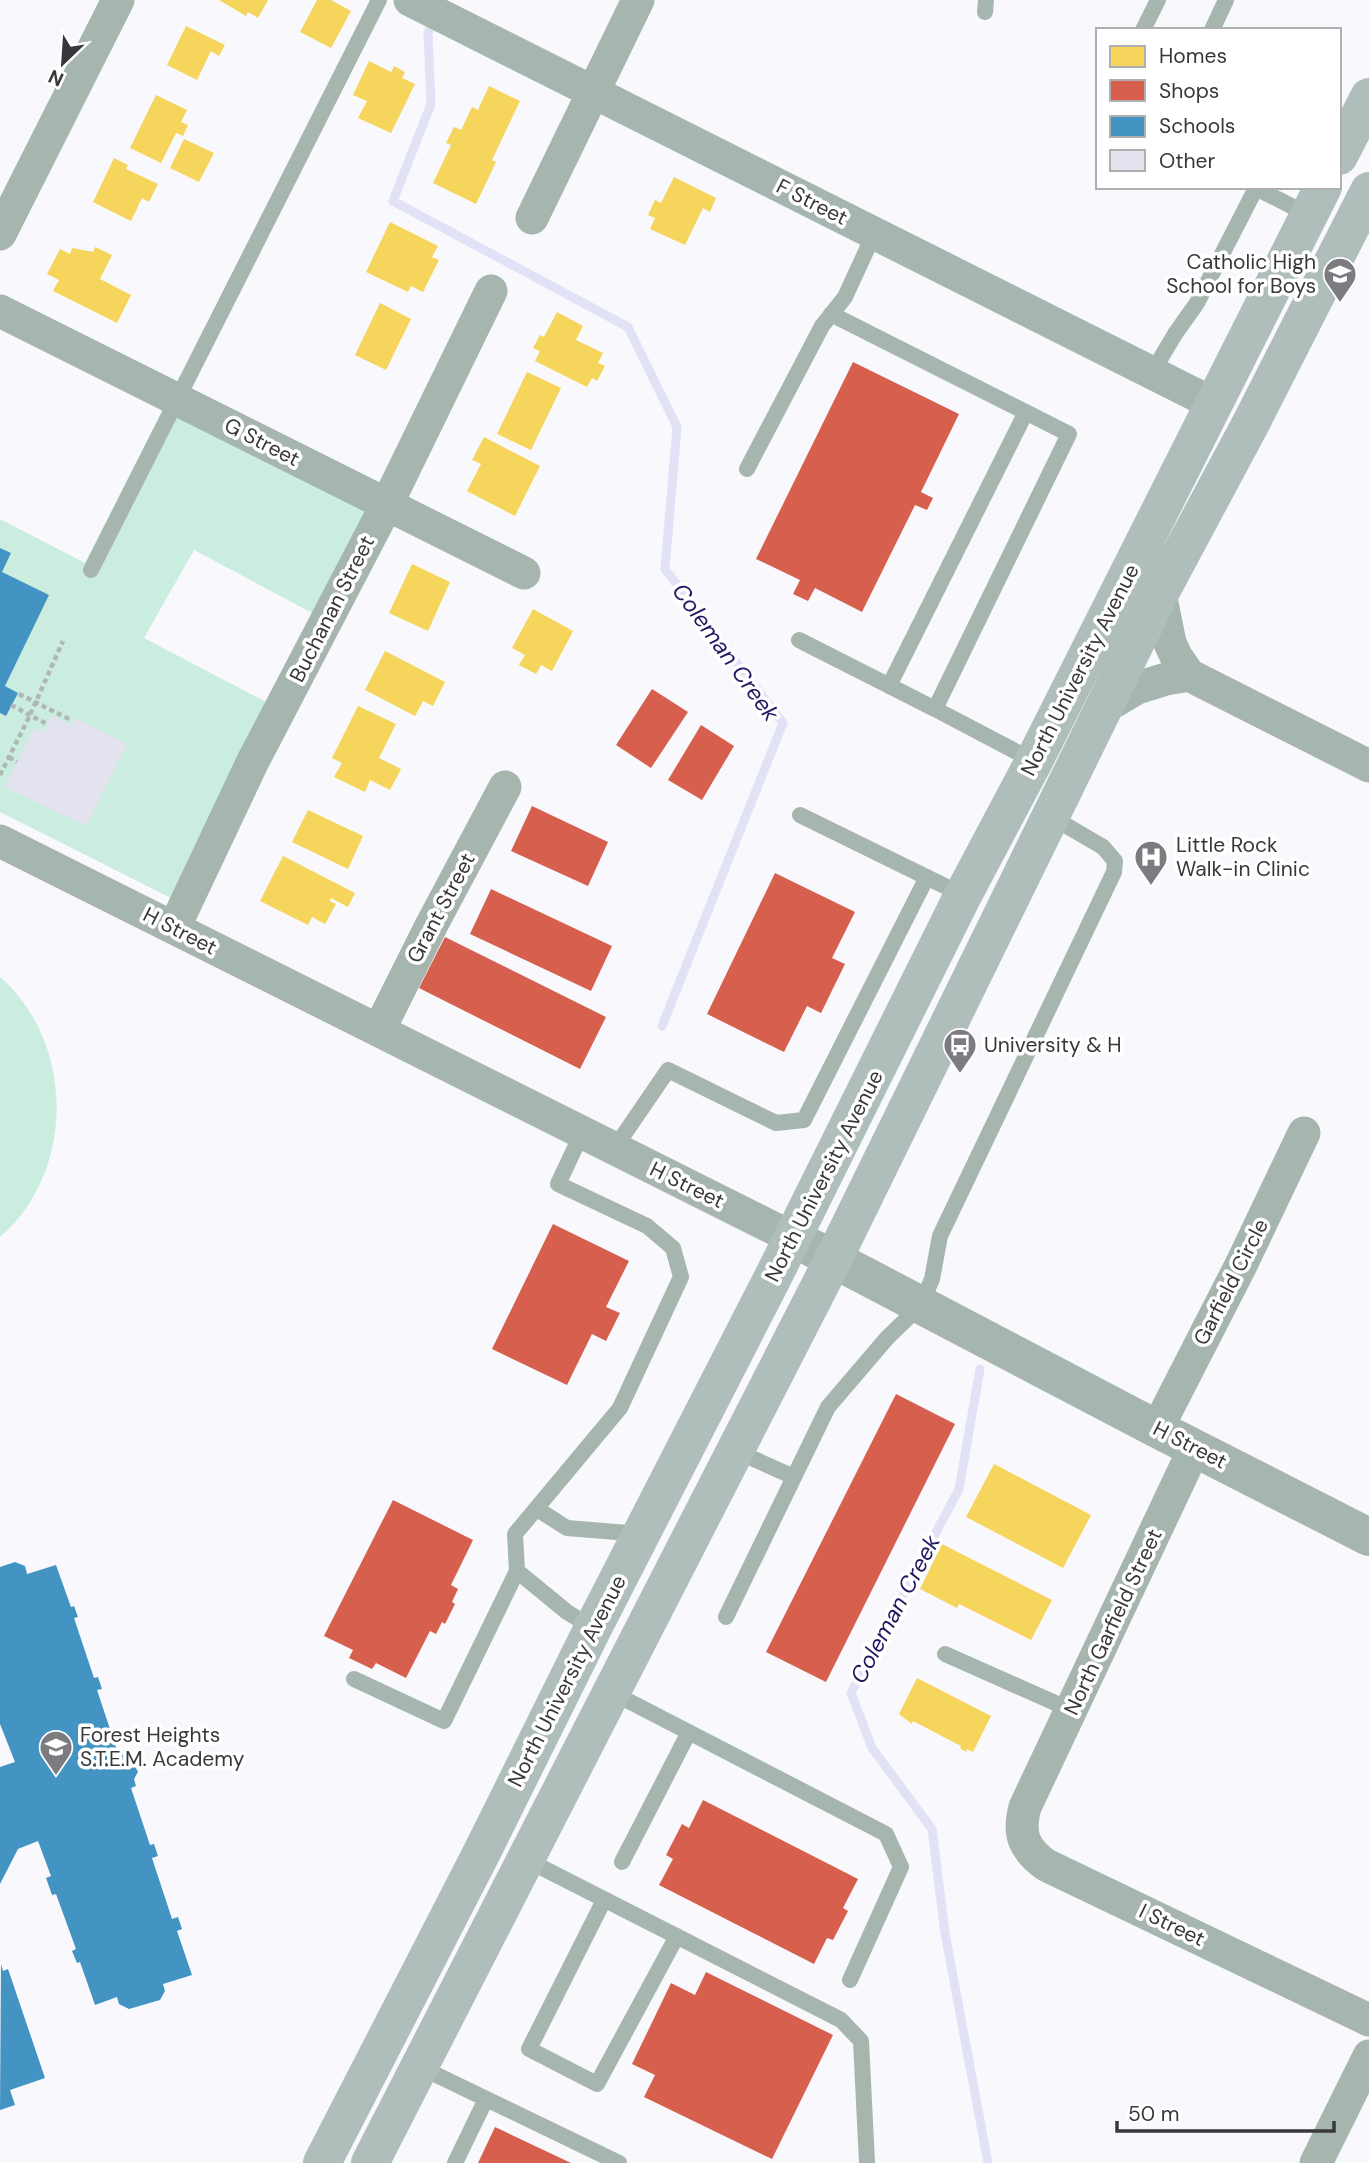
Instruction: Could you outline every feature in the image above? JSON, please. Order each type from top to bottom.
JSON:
[{"type":"main road","points":[[1341,152],[1369,97]]},
{"type":"main road","name":"North University Avenue","points":[[370,2163],[834,1258],[1160,593],[1251,423],[1369,191]]},
{"type":"main road","name":"North University Avenue","points":[[322,2163],[470,1877],[593,1628],[793,1238],[1316,201]]},
{"type":"street","points":[[0,234],[118,0]]},
{"type":"street","points":[[532,218],[638,0]]},
{"type":"street","name":"F Street","points":[[428,9],[1214,404]]},
{"type":"street","name":"Buchanan Street","points":[[174,928],[252,763],[387,504],[491,291]]},
{"type":"street","name":"G Street","points":[[0,311],[524,573]]},
{"type":"street","points":[[1160,593],[1170,643],[1189,674],[1369,766]]},
{"type":"street","points":[[1103,708],[1137,688],[1189,674]]},
{"type":"street","name":"Grant Street","points":[[379,1030],[505,788]]},
{"type":"street","name":"H Street","points":[[0,841],[834,1258],[1157,1429],[1369,1537]]},
{"type":"street","name":"Garfield Circle","points":[[1157,1429],[1241,1265],[1304,1133]]},
{"type":"street","name":"North Garfield Street","points":[[1030,1797],[1195,1447]]},
{"type":"street","name":"I Street","points":[[1030,1797],[1021,1821],[1023,1837],[1034,1856],[1046,1865],[1369,2020]]},
{"type":"street","points":[[1316,2163],[1369,2056]]},
{"type":"lane","points":[[91,570],[379,0]]},
{"type":"lane","points":[[1144,28],[1158,0]]},
{"type":"lane","points":[[1213,28],[1226,0]]},
{"type":"lane","points":[[1152,373],[1197,303],[1255,189]]},
{"type":"lane","points":[[1261,189],[1316,201]]},
{"type":"lane","points":[[747,469],[822,326],[845,297],[874,234]]},
{"type":"lane","points":[[831,314],[1069,434],[935,709]]},
{"type":"lane","points":[[889,686],[1026,412]]},
{"type":"lane","points":[[799,640],[1034,761]]},
{"type":"lane","points":[[800,815],[964,895]]},
{"type":"lane","points":[[726,1617],[828,1407],[887,1338],[921,1304],[932,1279],[940,1236],[1114,872],[1115,862],[1103,847],[1050,816]]},
{"type":"lane","points":[[614,1149],[668,1070],[776,1123],[804,1120],[927,877]]},
{"type":"lane","points":[[354,1679],[444,1721],[517,1571],[515,1534],[620,1408],[681,1277],[673,1248],[647,1226],[558,1184],[582,1133]]},
{"type":"lane","points":[[736,1451],[794,1477]]},
{"type":"lane","points":[[537,1509],[566,1528],[641,1534]]},
{"type":"lane","points":[[517,1571],[567,1612],[593,1628]]},
{"type":"lane","points":[[945,1654],[1071,1710]]},
{"type":"lane","points":[[613,1692],[886,1834],[901,1867],[850,1980]]},
{"type":"lane","points":[[622,1862],[689,1732]]},
{"type":"lane","points":[[527,1860],[841,2020],[861,2041],[867,2163]]},
{"type":"lane","points":[[604,1900],[529,2049],[597,2084],[677,1936]]},
{"type":"lane","points":[[420,2067],[619,2163]]},
{"type":"lane","points":[[455,2163],[485,2099]]},
{"type":"path","points":[[0,775],[63,641]]},
{"type":"path","points":[[19,694],[71,720]]},
{"type":"path","points":[[11,705],[47,724]]},
{"type":"path","points":[[9,758],[17,762]]},
{"type":"green space","points":[[164,407],[371,510],[316,615],[194,550],[144,638],[270,704],[173,899],[0,812],[0,519],[85,563]]},
{"type":"green space","points":[[0,977],[25,1004],[42,1036],[53,1071],[57,1107],[53,1143],[43,1178],[25,1210],[0,1237]]},
{"type":"building: Homes","points":[[219,0],[268,0],[258,18],[248,12],[246,16]]},
{"type":"building: Homes","points":[[317,0],[331,0],[351,11],[331,48],[300,32]]},
{"type":"building: Homes","points":[[186,26],[225,45],[219,56],[211,51],[197,80],[167,65]]},
{"type":"building: Homes","points":[[369,61],[391,72],[394,66],[405,72],[402,78],[415,84],[391,133],[358,118],[367,101],[353,95]]},
{"type":"building: Homes","points":[[489,86],[520,101],[492,160],[496,162],[476,204],[433,183],[451,145],[446,143],[454,127],[461,130],[472,107],[478,110]]},
{"type":"building: Homes","points":[[156,95],[187,110],[181,122],[188,125],[183,136],[176,133],[161,163],[130,148]]},
{"type":"building: Homes","points":[[184,139],[214,153],[199,182],[170,168]]},
{"type":"building: Homes","points":[[114,158],[128,165],[126,169],[158,184],[149,202],[142,198],[131,221],[93,202]]},
{"type":"building: Homes","points":[[674,177],[716,198],[710,212],[703,208],[685,245],[650,229],[655,218],[648,215],[655,200],[661,203]]},
{"type":"building: Homes","points":[[390,222],[438,246],[432,257],[439,260],[423,292],[411,286],[408,292],[366,272]]},
{"type":"building: Homes","points":[[95,247],[112,255],[100,279],[131,295],[117,323],[53,291],[59,280],[47,274],[60,249],[70,254],[72,248],[93,252]]},
{"type":"building: Homes","points":[[380,303],[411,319],[386,370],[355,355]]},
{"type":"building: Homes","points":[[557,312],[583,326],[576,340],[603,353],[598,363],[605,366],[597,381],[592,378],[587,387],[535,361],[540,351],[533,348],[540,335],[544,337]]},
{"type":"building: Homes","points":[[527,372],[561,388],[531,450],[497,434]]},
{"type":"building: Homes","points":[[484,437],[540,466],[515,516],[467,491],[481,464],[472,460]]},
{"type":"building: Homes","points":[[412,564],[450,582],[428,631],[389,613]]},
{"type":"building: Homes","points":[[533,609],[573,631],[552,671],[541,665],[536,674],[519,665],[525,655],[512,648]]},
{"type":"building: Homes","points":[[385,651],[445,682],[433,706],[423,701],[415,716],[365,690]]},
{"type":"building: Homes","points":[[358,706],[396,724],[379,758],[401,769],[390,790],[370,780],[365,792],[334,777],[342,763],[332,758]]},
{"type":"building: Homes","points":[[308,810],[363,836],[348,869],[292,842]]},
{"type":"building: Homes","points":[[283,856],[355,893],[348,907],[331,898],[330,901],[336,904],[325,924],[312,917],[308,925],[260,901]]},
{"type":"building: Homes","points":[[994,1464],[1091,1515],[1063,1568],[966,1517]]},
{"type":"building: Homes","points":[[942,1544],[1052,1600],[1031,1640],[959,1604],[957,1608],[920,1589]]},
{"type":"building: Homes","points":[[917,1678],[991,1716],[973,1752],[967,1749],[966,1752],[961,1746],[913,1721],[912,1724],[899,1714]]},
{"type":"building: Shops","points":[[853,362],[959,414],[921,492],[933,498],[927,510],[915,505],[862,612],[815,588],[808,601],[793,594],[800,580],[756,559]]},
{"type":"building: Shops","points":[[652,689],[688,712],[651,768],[616,745]]},
{"type":"building: Shops","points":[[701,725],[734,746],[702,800],[668,780]]},
{"type":"building: Shops","points":[[532,806],[608,842],[588,886],[511,851]]},
{"type":"building: Shops","points":[[775,873],[855,912],[832,958],[845,964],[821,1013],[807,1006],[784,1052],[707,1014]]},
{"type":"building: Shops","points":[[491,889],[612,946],[591,991],[470,934]]},
{"type":"building: Shops","points":[[445,937],[606,1017],[580,1069],[419,988]]},
{"type":"building: Shops","points":[[553,1224],[629,1261],[606,1307],[620,1313],[606,1341],[592,1334],[567,1385],[492,1349]]},
{"type":"building: Shops","points":[[896,1394],[955,1424],[826,1682],[766,1652]]},
{"type":"building: Shops","points":[[393,1500],[473,1540],[451,1585],[458,1589],[452,1602],[455,1604],[445,1624],[442,1622],[436,1634],[430,1631],[406,1678],[376,1663],[372,1669],[349,1658],[353,1650],[324,1636]]},
{"type":"building: Shops","points":[[703,1800],[858,1879],[843,1908],[848,1911],[833,1940],[827,1938],[814,1964],[659,1885],[673,1859],[666,1855],[682,1824],[689,1828]]},
{"type":"building: Shops","points":[[706,1972],[833,2035],[772,2159],[644,2097],[655,2075],[632,2064],[671,1983],[695,1995]]},
{"type":"building: Shops","points":[[495,2127],[571,2163],[478,2163]]},
{"type":"building: Schools","points":[[0,548],[11,553],[2,572],[49,595],[5,686],[18,693],[6,716],[0,713]]},
{"type":"building: Schools","name":"Forest Heights S.T.E.M. Academy","points":[[15,1562],[25,1566],[27,1574],[56,1565],[71,1607],[74,1606],[78,1617],[74,1618],[94,1678],[98,1677],[102,1689],[97,1690],[117,1750],[123,1749],[124,1755],[131,1758],[138,1772],[134,1779],[136,1786],[131,1788],[150,1845],[154,1844],[158,1856],[152,1858],[172,1919],[178,1917],[182,1929],[177,1931],[192,1975],[163,1984],[165,1991],[160,2000],[129,2009],[119,2004],[117,1997],[95,2005],[80,1962],[77,1963],[72,1951],[76,1949],[56,1894],[52,1895],[46,1878],[51,1876],[38,1841],[18,1849],[0,1884],[0,1767],[15,1762],[0,1724],[0,1567]]},
{"type":"building: Schools","points":[[1,1964],[3,1971],[8,1969],[45,2078],[10,2090],[15,2105],[0,2110]]},
{"type":"building: Other","points":[[52,715],[71,725],[75,718],[127,744],[86,826],[5,787],[34,728],[43,733]]},
{"type":"waterway","name":"Coleman Creek","points":[[435,18],[428,33],[431,104],[393,201],[628,327],[677,427],[665,569],[783,723],[662,1026]]},
{"type":"waterway","name":"Coleman Creek","points":[[980,1369],[959,1489],[851,1693],[872,1748],[932,1829],[945,1933],[988,2163]]},
{"type":"place","name":"Catholic High School for Boys","points":[[1340,304]]},
{"type":"place","name":"Little Rock Walk-in Clinic","points":[[1151,887]]},
{"type":"place","name":"University & H","points":[[960,1075]]},
{"type":"place","name":"Forest Heights S.T.E.M. Academy","points":[[56,1777]]}]
